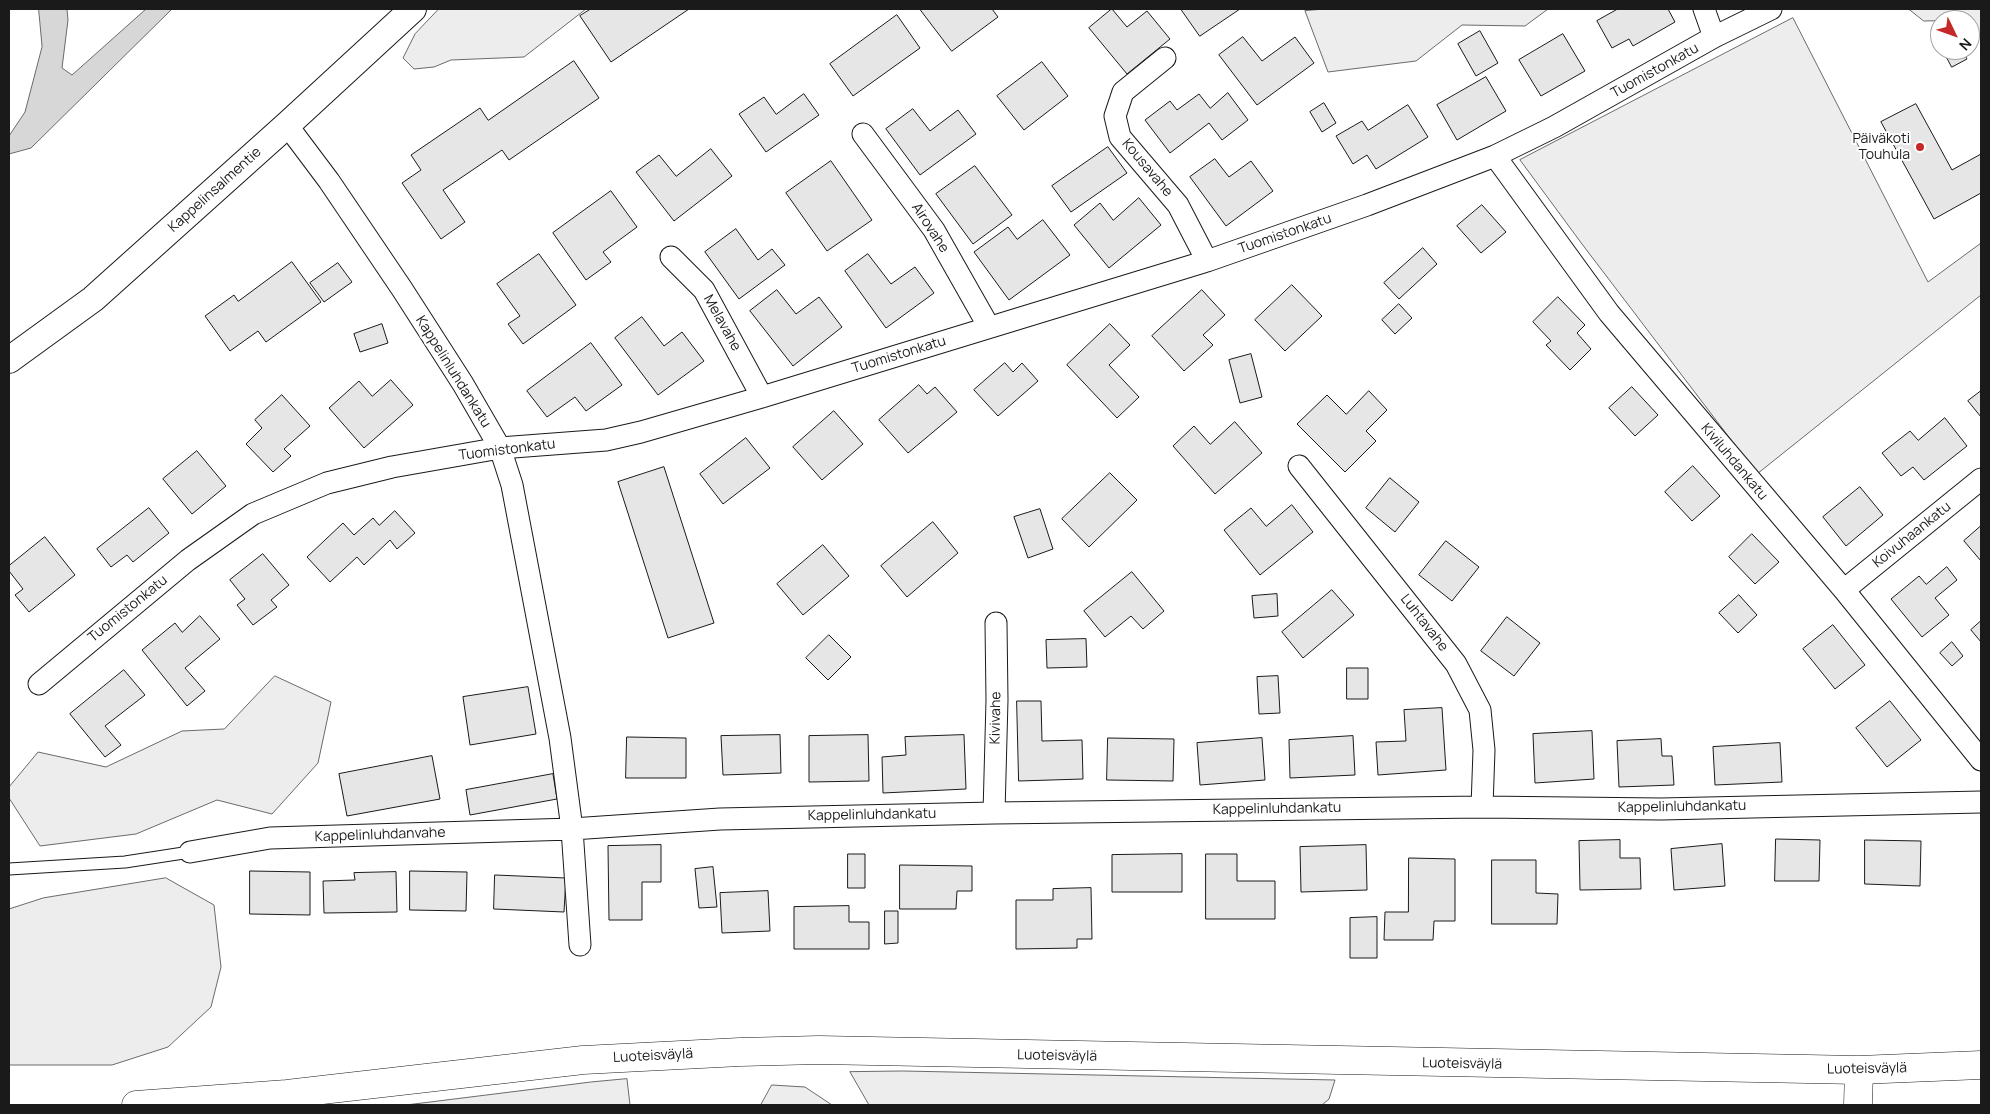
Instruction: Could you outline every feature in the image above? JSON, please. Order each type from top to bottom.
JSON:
[{"type":"main road","name":"Luoteisväylä","points":[[136,1105],[287,1094],[583,1060],[819,1050],[1859,1070],[1981,1065]]},
{"type":"main road","points":[[1858,1105],[1859,1070]]},
{"type":"street","name":"Kappelinsalmentie","points":[[9,360],[93,299],[413,9]]},
{"type":"street","points":[[1704,9],[1714,38]]},
{"type":"street","name":"Tuomistonkatu","points":[[39,684],[188,560],[253,514],[328,483],[392,466],[500,448],[606,440],[641,432],[1207,262],[1367,205],[1495,156],[1554,127],[1714,38],[1771,9]]},
{"type":"street","name":"Kousavahe","points":[[1165,58],[1123,92],[1115,116],[1120,137],[1178,205],[1207,262]]},
{"type":"street","name":"Kappelinluhdankatu","points":[[287,125],[329,181],[402,288],[463,384],[500,448],[514,494],[560,738],[572,829],[580,945]]},
{"type":"street","name":"Airovahe","points":[[863,134],[934,230],[989,327]]},
{"type":"street","name":"Kiviluhdankatu","points":[[1495,156],[1609,313],[1844,590],[1981,760]]},
{"type":"street","name":"Melavahe","points":[[671,257],[704,290],[762,397]]},
{"type":"street","name":"Luhtavahe","points":[[1299,466],[1456,664],[1480,710],[1484,750],[1482,807]]},
{"type":"street","name":"Koivuhaankatu","points":[[1844,590],[1981,479]]},
{"type":"street","name":"Kivivahe","points":[[994,812],[997,700],[996,623]]},
{"type":"street","name":"Kappelinluhdankatu","points":[[572,829],[720,819],[994,812],[1482,807],[1661,808],[1981,802]]},
{"type":"street","name":"Kappelinluhdanvahe","points":[[190,852],[270,838],[572,829]]},
{"type":"lane","points":[[9,869],[125,862],[190,852]]},
{"type":"shaded area","points":[[39,9],[67,9],[68,20],[62,68],[72,75],[146,9],[172,9],[31,148],[9,154],[9,136],[25,112],[42,47]]},
{"type":"shaded area","points":[[439,9],[586,9],[524,57],[451,60],[434,67],[414,69],[403,58],[415,34]]},
{"type":"shaded area","points":[[1325,9],[1548,9],[1525,26],[1462,25],[1416,61],[1328,72],[1305,11]]},
{"type":"shaded area","points":[[1909,9],[1981,9],[1981,38],[1980,10],[1930,10],[1930,21],[1924,21]]},
{"type":"shaded area","points":[[1793,18],[1928,282],[1981,243],[1981,295],[1757,474],[1520,160]]},
{"type":"shaded area","points":[[275,676],[331,702],[318,763],[272,814],[217,800],[136,834],[40,846],[9,798],[9,787],[38,752],[106,767],[182,731],[224,729]]},
{"type":"shaded area","points":[[166,878],[214,905],[221,967],[211,1007],[168,1047],[112,1065],[9,1065],[9,909],[43,898]]},
{"type":"shaded area","points":[[903,1071],[1335,1080],[1329,1099],[1322,1105],[869,1105],[850,1072]]},
{"type":"shaded area","points":[[627,1079],[630,1105],[406,1105],[591,1082]]},
{"type":"shaded area","points":[[772,1085],[805,1087],[832,1105],[761,1105]]},
{"type":"building","points":[[591,9],[689,9],[611,62],[580,16]]},
{"type":"building","points":[[920,9],[992,9],[998,17],[952,51]]},
{"type":"building","points":[[1112,9],[1127,27],[1147,11],[1170,39],[1127,74],[1089,28]]},
{"type":"building","points":[[1181,9],[1240,9],[1200,36]]},
{"type":"building","points":[[1618,9],[1668,9],[1675,22],[1633,46],[1629,39],[1612,48],[1597,21]]},
{"type":"building","points":[[897,15],[920,48],[853,96],[830,64]]},
{"type":"building","points":[[1480,31],[1498,63],[1476,76],[1458,44]]},
{"type":"building","points":[[1563,34],[1585,71],[1541,96],[1519,60]]},
{"type":"building","points":[[1243,37],[1262,61],[1295,37],[1314,63],[1257,105],[1219,55]]},
{"type":"building","points":[[1948,60],[1965,60],[1952,67]]},
{"type":"building","points":[[574,61],[599,98],[509,160],[502,150],[443,190],[465,222],[441,239],[402,183],[421,170],[411,155],[480,108],[488,120]]},
{"type":"building","points":[[1042,62],[1068,96],[1024,130],[997,96]]},
{"type":"building","points":[[1486,77],[1506,111],[1457,140],[1437,105]]},
{"type":"building","points":[[1228,93],[1248,120],[1222,140],[1209,123],[1170,153],[1145,120],[1170,101],[1177,110],[1199,94],[1210,108]]},
{"type":"building","points":[[804,94],[819,115],[766,152],[739,114],[764,97],[776,114]]},
{"type":"building","points":[[1324,103],[1336,123],[1322,132],[1310,112]]},
{"type":"building","points":[[1916,104],[1952,170],[1981,154],[1981,193],[1934,219],[1881,122]]},
{"type":"building","points":[[1408,105],[1428,137],[1376,169],[1367,155],[1353,164],[1336,136],[1362,121],[1368,130]]},
{"type":"building","points":[[913,109],[930,131],[958,110],[976,134],[920,175],[886,129]]},
{"type":"building","points":[[1108,147],[1127,173],[1071,212],[1052,186]]},
{"type":"building","points":[[711,149],[732,176],[674,221],[636,172],[659,155],[676,176]]},
{"type":"building","points":[[1215,159],[1229,177],[1251,161],[1273,191],[1226,226],[1190,177]]},
{"type":"building","points":[[831,161],[872,220],[827,251],[786,193]]},
{"type":"building","points":[[975,166],[1012,215],[973,244],[936,194]]},
{"type":"building","points":[[611,191],[637,227],[603,252],[611,262],[586,280],[553,233]]},
{"type":"building","points":[[1139,198],[1161,225],[1109,268],[1074,225],[1100,203],[1113,220]]},
{"type":"building","points":[[1482,205],[1506,232],[1481,253],[1457,226]]},
{"type":"building","points":[[1043,220],[1070,255],[1009,300],[974,252],[1008,227],[1017,239]]},
{"type":"building","points":[[736,229],[758,260],[772,249],[785,265],[739,299],[705,252]]},
{"type":"building","points":[[1423,248],[1437,264],[1399,299],[1384,283]]},
{"type":"building","points":[[539,254],[576,305],[523,344],[508,324],[520,316],[497,284]]},
{"type":"building","points":[[868,254],[891,284],[915,267],[934,293],[886,328],[845,271]]},
{"type":"building","points":[[292,262],[321,302],[266,342],[258,331],[230,351],[205,316],[234,295],[238,301]]},
{"type":"building","points":[[338,263],[352,282],[324,302],[310,283]]},
{"type":"building","points":[[1292,285],[1322,316],[1285,351],[1255,320]]},
{"type":"building","points":[[777,290],[796,314],[819,297],[842,327],[793,366],[750,311]]},
{"type":"building","points":[[1202,290],[1225,315],[1203,335],[1213,345],[1184,371],[1152,336]]},
{"type":"building","points":[[1558,297],[1585,325],[1577,333],[1591,349],[1570,370],[1546,345],[1551,341],[1533,322]]},
{"type":"building","points":[[1399,304],[1412,318],[1395,334],[1382,320]]},
{"type":"building","points":[[642,317],[664,346],[682,332],[704,361],[658,395],[615,338]]},
{"type":"building","points":[[382,324],[388,343],[360,352],[354,334]]},
{"type":"building","points":[[1110,324],[1130,345],[1109,365],[1139,397],[1117,418],[1067,365]]},
{"type":"building","points":[[591,343],[622,385],[586,411],[575,397],[547,417],[527,391]]},
{"type":"building","points":[[1251,354],[1262,397],[1240,403],[1229,360]]},
{"type":"building","points":[[1005,363],[1013,372],[1022,363],[1038,381],[998,416],[974,390]]},
{"type":"building","points":[[391,380],[413,405],[364,448],[329,408],[359,381],[372,396]]},
{"type":"building","points":[[919,385],[927,394],[935,387],[957,412],[908,453],[879,420]]},
{"type":"building","points":[[1632,387],[1658,415],[1635,436],[1609,408]]},
{"type":"building","points":[[1369,391],[1387,410],[1366,431],[1376,441],[1345,472],[1297,424],[1327,395],[1346,414]]},
{"type":"building","points":[[1981,391],[1981,417],[1968,401]]},
{"type":"building","points":[[282,395],[310,426],[284,449],[291,456],[273,472],[246,444],[262,428],[255,420]]},
{"type":"building","points":[[834,411],[863,444],[822,480],[793,447]]},
{"type":"building","points":[[1945,418],[1967,446],[1924,480],[1913,467],[1901,476],[1882,453],[1910,431],[1918,440]]},
{"type":"building","points":[[1235,422],[1262,453],[1215,494],[1173,446],[1194,426],[1210,444]]},
{"type":"building","points":[[746,438],[770,468],[723,504],[700,474]]},
{"type":"building","points":[[197,451],[226,486],[192,514],[163,479]]},
{"type":"building","points":[[1693,466],[1720,496],[1692,521],[1665,492]]},
{"type":"building","points":[[664,467],[714,623],[668,638],[618,482]]},
{"type":"building","points":[[1110,473],[1137,500],[1089,547],[1062,519]]},
{"type":"building","points":[[1390,478],[1419,502],[1395,532],[1366,508]]},
{"type":"building","points":[[1860,487],[1883,515],[1846,546],[1823,517]]},
{"type":"building","points":[[1292,505],[1313,532],[1260,575],[1224,530],[1251,508],[1266,526]]},
{"type":"building","points":[[149,508],[169,533],[133,562],[127,555],[111,567],[97,549]]},
{"type":"building","points":[[1040,509],[1053,549],[1028,558],[1014,517]]},
{"type":"building","points":[[395,511],[415,533],[397,549],[390,540],[364,565],[357,557],[330,582],[307,557],[343,523],[354,535],[373,518],[379,525]]},
{"type":"building","points":[[933,522],[958,553],[907,597],[881,566]]},
{"type":"building","points":[[1981,526],[1981,561],[1964,541]]},
{"type":"building","points":[[1752,534],[1779,562],[1755,584],[1729,557]]},
{"type":"building","points":[[45,537],[75,575],[29,612],[15,595],[23,589],[9,571],[9,566]]},
{"type":"building","points":[[1446,541],[1479,567],[1452,601],[1419,575]]},
{"type":"building","points":[[823,545],[849,576],[803,615],[777,584]]},
{"type":"building","points":[[263,554],[289,585],[271,600],[277,607],[253,625],[237,605],[245,599],[230,580]]},
{"type":"building","points":[[1947,567],[1957,580],[1935,598],[1949,615],[1922,637],[1891,599],[1919,576],[1926,584]]},
{"type":"building","points":[[1132,572],[1164,611],[1143,629],[1131,616],[1105,637],[1084,611]]},
{"type":"building","points":[[1332,590],[1354,615],[1303,658],[1282,632]]},
{"type":"building","points":[[1277,594],[1278,616],[1254,618],[1252,596]]},
{"type":"building","points":[[1739,595],[1757,615],[1738,633],[1719,613]]},
{"type":"building","points":[[200,616],[220,639],[185,668],[205,691],[187,706],[142,650],[175,623],[182,632]]},
{"type":"building","points":[[1507,617],[1540,643],[1514,676],[1481,651]]},
{"type":"building","points":[[1981,621],[1981,642],[1971,630]]},
{"type":"building","points":[[1833,625],[1865,665],[1835,689],[1803,649]]},
{"type":"building","points":[[829,635],[851,657],[828,680],[806,658]]},
{"type":"building","points":[[1086,639],[1087,667],[1047,668],[1046,640]]},
{"type":"building","points":[[1952,642],[1963,656],[1952,666],[1940,653]]},
{"type":"building","points":[[1347,668],[1368,668],[1368,699],[1347,699]]},
{"type":"building","points":[[124,670],[145,695],[105,726],[121,745],[105,757],[70,714]]},
{"type":"building","points":[[1278,676],[1280,713],[1259,714],[1257,677]]},
{"type":"building","points":[[528,687],[536,734],[470,745],[463,697]]},
{"type":"building","points":[[1017,701],[1041,701],[1042,741],[1082,740],[1083,779],[1019,781]]},
{"type":"building","points":[[1890,701],[1921,740],[1887,767],[1856,728]]},
{"type":"building","points":[[1442,708],[1446,770],[1378,775],[1376,742],[1406,741],[1404,710]]},
{"type":"building","points":[[1592,731],[1594,779],[1535,783],[1533,734]]},
{"type":"building","points":[[780,735],[781,773],[723,775],[721,736]]},
{"type":"building","points":[[868,735],[869,781],[809,782],[809,736]]},
{"type":"building","points":[[964,735],[966,789],[883,793],[882,757],[906,755],[905,737]]},
{"type":"building","points":[[1353,736],[1355,775],[1290,778],[1289,740]]},
{"type":"building","points":[[627,737],[686,738],[686,778],[626,778]]},
{"type":"building","points":[[1108,738],[1174,739],[1173,781],[1107,780]]},
{"type":"building","points":[[1262,738],[1265,780],[1200,785],[1197,743]]},
{"type":"building","points":[[1661,739],[1662,756],[1672,756],[1674,785],[1619,787],[1617,741]]},
{"type":"building","points":[[1780,743],[1782,782],[1715,785],[1713,747]]},
{"type":"building","points":[[432,756],[440,799],[347,816],[339,774]]},
{"type":"building","points":[[553,774],[557,799],[470,815],[466,790]]},
{"type":"building","points":[[1776,839],[1820,840],[1819,881],[1775,881]]},
{"type":"building","points":[[1620,840],[1620,858],[1640,858],[1641,889],[1580,890],[1579,841]]},
{"type":"building","points":[[1865,840],[1921,841],[1920,886],[1865,884]]},
{"type":"building","points":[[1722,844],[1725,886],[1674,890],[1671,849]]},
{"type":"building","points":[[661,845],[661,882],[642,882],[642,920],[609,920],[608,846]]},
{"type":"building","points":[[1366,845],[1367,890],[1301,892],[1300,847]]},
{"type":"building","points":[[848,854],[865,854],[865,888],[848,888]]},
{"type":"building","points":[[1182,854],[1182,892],[1112,892],[1112,855]]},
{"type":"building","points":[[1206,854],[1237,854],[1237,881],[1275,881],[1275,919],[1206,919]]},
{"type":"building","points":[[1409,858],[1455,859],[1455,921],[1434,921],[1433,940],[1384,940],[1385,912],[1408,912]]},
{"type":"building","points":[[1492,860],[1536,860],[1536,893],[1558,894],[1557,924],[1492,924]]},
{"type":"building","points":[[900,865],[972,866],[972,891],[957,891],[956,909],[900,909]]},
{"type":"building","points":[[713,867],[717,907],[699,908],[695,869]]},
{"type":"building","points":[[250,871],[310,872],[310,915],[250,914]]},
{"type":"building","points":[[410,871],[467,872],[466,911],[410,910]]},
{"type":"building","points":[[396,872],[397,912],[324,913],[323,881],[355,880],[354,873]]},
{"type":"building","points":[[495,875],[566,878],[564,912],[494,909]]},
{"type":"building","points":[[1091,888],[1092,939],[1077,939],[1077,948],[1016,949],[1016,900],[1053,900],[1053,889]]},
{"type":"building","points":[[768,891],[770,931],[722,933],[720,893]]},
{"type":"building","points":[[849,906],[849,922],[869,922],[869,949],[794,949],[794,907]]},
{"type":"building","points":[[885,911],[898,911],[898,943],[885,944]]},
{"type":"building","points":[[1377,917],[1377,958],[1350,958],[1350,918]]},
{"type":"place","name":"Päiväkoti Touhula","points":[[1920,147]]}]
